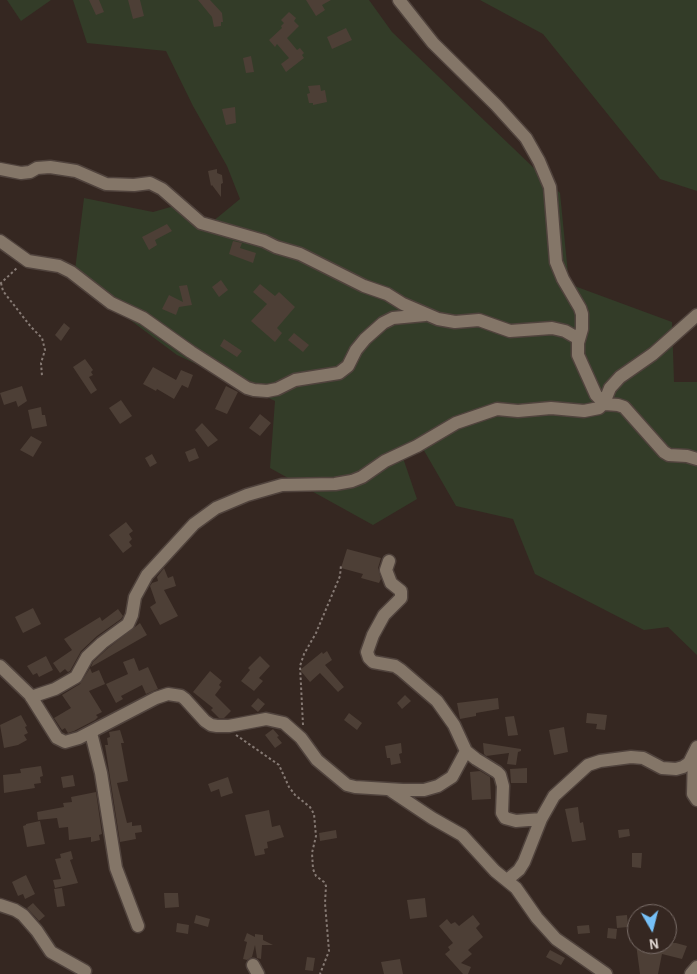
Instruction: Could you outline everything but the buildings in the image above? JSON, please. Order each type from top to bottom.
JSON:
[{"type":"street","points":[[399,0],[433,43],[496,104],[526,138],[540,161],[550,188],[556,262],[559,272],[582,314],[582,330],[578,343],[578,355],[596,395],[604,403],[624,407],[664,452],[669,455],[687,456],[697,459]]},
{"type":"street","points":[[0,169],[21,174],[37,168],[50,167],[76,172],[106,184],[152,184],[168,194],[201,223],[264,241],[276,247],[300,254],[364,286],[387,294],[403,304],[428,314],[451,322],[479,320],[510,331],[552,328],[566,330],[579,339]]},
{"type":"street","points":[[0,241],[28,261],[59,266],[71,272],[111,303],[143,318],[247,388],[254,390],[267,391],[277,389],[295,380],[339,373],[348,366],[356,350],[365,339],[383,323],[393,318],[428,314]]},
{"type":"street","points":[[31,697],[55,689],[76,678],[87,657],[102,643],[128,624],[132,615],[135,597],[147,575],[194,524],[216,508],[248,495],[282,485],[336,484],[352,481],[456,423],[497,408],[518,411],[551,408],[584,411],[599,408],[604,403],[610,388],[620,377],[653,354],[697,315]]},
{"type":"street","points":[[389,561],[387,570],[391,582],[401,591],[401,598],[384,615],[373,635],[367,655],[373,662],[395,666],[437,701],[454,725],[466,750],[500,775],[503,786],[502,813],[505,818],[516,822],[541,819]]},
{"type":"street","points":[[0,666],[31,697],[59,740],[68,742],[168,694],[181,696],[211,725],[222,726],[266,718],[284,723],[301,738],[317,760],[347,785],[361,788],[424,790],[444,784],[456,772],[466,750]]},
{"type":"street","points":[[91,732],[101,773],[116,868],[138,926]]},
{"type":"street","points":[[507,880],[519,870],[524,862],[541,819],[554,796],[591,763],[623,757],[639,757],[655,765],[673,770],[685,766],[695,750]]},
{"type":"street","points":[[695,750],[693,794],[697,800]]},
{"type":"street","points":[[389,790],[462,835],[495,871],[516,888],[537,918],[556,939],[606,974]]},
{"type":"street","points":[[0,905],[15,910],[23,916],[37,931],[51,952],[85,971]]},
{"type":"path","points":[[28,261],[7,276],[1,283],[3,291],[42,338],[45,350],[41,363],[42,376]]},
{"type":"path","points":[[303,725],[300,666],[340,576],[341,566]]},
{"type":"path","points":[[222,726],[279,766],[289,787],[310,807],[314,814],[316,836],[312,853],[313,869],[316,876],[326,886],[325,903],[330,951],[320,974]]},
{"type":"green space","points":[[7,0],[51,0],[21,21]]},
{"type":"green space","points":[[73,0],[369,0],[392,32],[560,193],[569,284],[672,322],[674,382],[697,382],[697,655],[668,627],[644,630],[535,574],[513,519],[456,506],[422,447],[402,455],[417,499],[373,525],[270,468],[275,401],[177,355],[74,278],[84,198],[153,212],[174,206],[206,227],[240,199],[227,166],[193,106],[166,51],[87,43]]},
{"type":"green space","points":[[480,0],[697,0],[697,191],[660,179],[543,34]]}]
